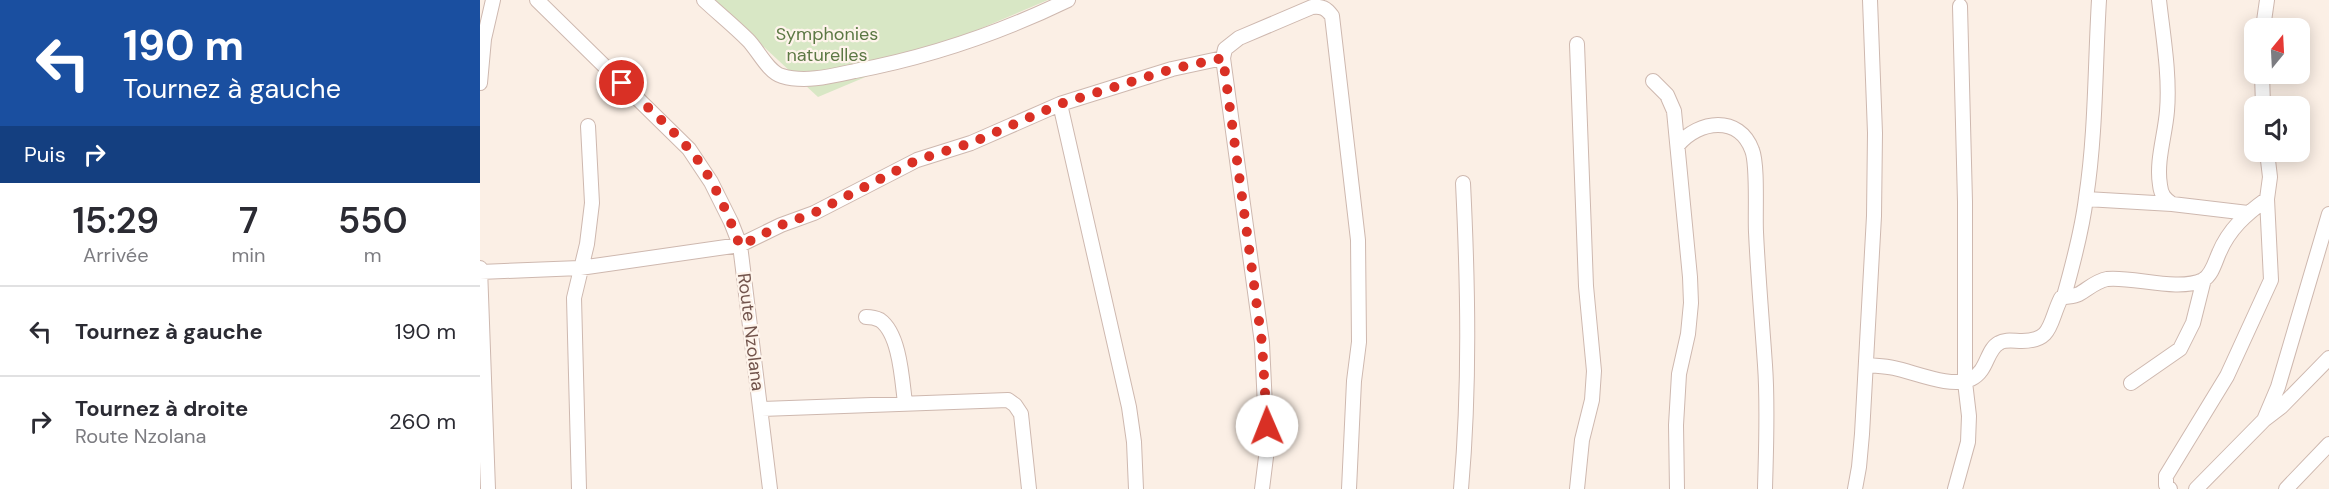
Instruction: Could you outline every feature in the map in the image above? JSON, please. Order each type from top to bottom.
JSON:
[{"type":"street","points":[[480,83],[483,39],[493,0]]},
{"type":"street","name":"Route Nzolana","points":[[537,0],[689,149],[711,182],[731,222],[740,246],[770,489]]},
{"type":"street","points":[[704,0],[750,42],[780,76],[802,79],[832,76],[886,65],[939,51],[1011,25],[1068,0]]},
{"type":"street","points":[[1855,489],[1859,467],[1867,365],[1874,204],[1875,134],[1870,0]]},
{"type":"street","points":[[1867,365],[1892,367],[1947,381],[1965,382],[1984,368],[1997,343],[2038,340],[2045,335],[2064,296],[2086,199],[2091,161],[2099,0]]},
{"type":"street","points":[[2159,0],[2166,64],[2167,110],[2159,167],[2160,186],[2163,197],[2172,204]]},
{"type":"street","points":[[2264,18],[2267,0]]},
{"type":"street","points":[[1262,489],[1267,449],[1262,343],[1223,58],[1225,48],[1230,42],[1312,7],[1321,6],[1327,9],[1332,16],[1358,240],[1359,342],[1354,381],[1349,489]]},
{"type":"street","points":[[1954,489],[1968,442],[1969,417],[1965,382],[1965,202],[1960,6]]},
{"type":"street","points":[[1577,44],[1586,286],[1594,371],[1592,400],[1582,440],[1577,489]]},
{"type":"street","points":[[488,489],[480,271],[580,268],[740,246],[781,225],[814,213],[917,160],[971,143],[1060,104],[1172,69],[1223,58]]},
{"type":"street","points":[[1653,81],[1667,95],[1674,111],[1691,303],[1688,334],[1679,374],[1676,424],[1677,489]]},
{"type":"street","points":[[1060,104],[1129,406],[1134,442],[1136,489]]},
{"type":"street","points":[[1678,145],[1687,135],[1713,124],[1739,132],[1748,140],[1753,153],[1756,240],[1765,366],[1765,489]]},
{"type":"street","points":[[579,489],[574,298],[587,244],[592,203],[588,126]]},
{"type":"street","points":[[2170,489],[2166,485],[2166,476],[2227,376],[2271,280],[2267,199],[2270,177],[2268,162]]},
{"type":"street","points":[[1461,489],[1467,423],[1468,362],[1463,183]]},
{"type":"street","points":[[2086,199],[2172,204],[2248,213]]},
{"type":"street","points":[[2064,296],[2076,296],[2098,281],[2108,279],[2153,283],[2191,283],[2204,279],[2211,272],[2231,231],[2248,213],[2267,199]]},
{"type":"street","points":[[2264,420],[2278,387],[2329,214]]},
{"type":"street","points":[[2131,383],[2180,349],[2193,323],[2204,279]]},
{"type":"street","points":[[866,317],[879,319],[888,328],[897,350],[906,403]]},
{"type":"street","points":[[2196,489],[2329,358]]},
{"type":"street","points":[[761,409],[1008,400],[1021,414],[1029,489]]},
{"type":"street","points":[[2286,489],[2329,444]]},
{"type":"green space","name":"Symphonies naturelles","points":[[713,0],[1048,0],[818,97]]},
{"type":"route","points":[[622,83],[689,149],[711,182],[740,246],[781,225],[814,213],[917,160],[971,143],[1060,104],[1172,69],[1223,58],[1262,343],[1267,426]]}]
